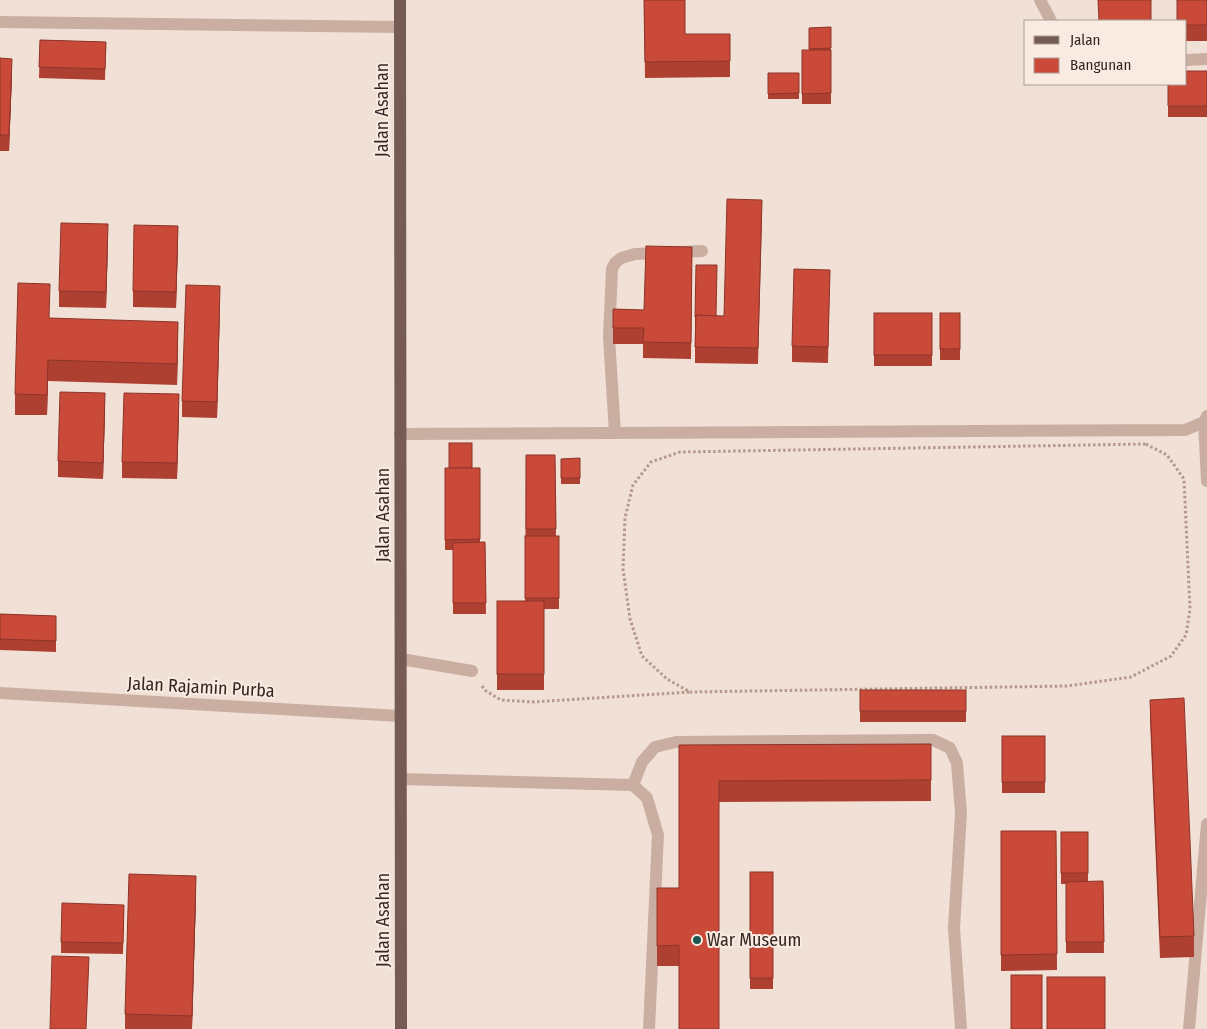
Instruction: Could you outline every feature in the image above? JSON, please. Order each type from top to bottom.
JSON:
[{"type":"main road","name":"Jalan Asahan","points":[[400,0],[401,1029]]},
{"type":"street","points":[[1040,0],[1050,20]]},
{"type":"street","points":[[0,22],[400,27]]},
{"type":"street","points":[[1187,60],[1207,59]]},
{"type":"street","points":[[614,433],[609,337],[612,269],[621,258],[635,254],[702,251]]},
{"type":"street","points":[[400,434],[1184,430],[1205,419],[1207,481]]},
{"type":"street","points":[[401,659],[472,671]]},
{"type":"street","name":"Jalan Rajamin Purba","points":[[0,693],[400,716]]},
{"type":"street","points":[[633,785],[642,762],[655,747],[676,742],[933,740],[950,748],[957,763],[961,813],[954,928],[961,1029]]},
{"type":"street","points":[[401,779],[633,785],[647,798],[658,835],[650,1029]]},
{"type":"street","points":[[1189,1029],[1207,824]]},
{"type":"path","points":[[472,671],[486,691],[501,700],[532,702],[690,692],[1067,686],[1131,677],[1172,656],[1186,635],[1190,609],[1184,479],[1167,455],[1146,444],[680,452],[650,462],[633,485],[625,518],[623,569],[630,620],[642,656],[667,679],[690,692]]},
{"type":"building","points":[[644,0],[685,0],[685,34],[730,34],[730,61],[645,62]]},
{"type":"building","points":[[1098,0],[1151,0],[1151,20],[1099,20]]},
{"type":"building","points":[[1177,0],[1207,0],[1207,25],[1187,25],[1187,20],[1177,20]]},
{"type":"building","points":[[831,27],[831,48],[809,49],[809,28]]},
{"type":"building","points":[[40,40],[106,42],[105,69],[39,67]]},
{"type":"building","points":[[802,50],[831,50],[831,93],[802,94]]},
{"type":"building","points":[[0,58],[12,59],[9,135],[0,135]]},
{"type":"building","points":[[1187,71],[1207,71],[1207,106],[1168,106],[1168,85],[1187,85]]},
{"type":"building","points":[[768,73],[799,73],[799,93],[768,94]]},
{"type":"building","points":[[727,199],[762,200],[758,348],[695,347],[696,315],[724,316]]},
{"type":"building","points":[[61,223],[108,224],[106,292],[59,291]]},
{"type":"building","points":[[134,225],[178,226],[176,292],[133,291]]},
{"type":"building","points":[[646,246],[692,247],[691,343],[643,342],[644,328],[613,328],[613,309],[644,310]]},
{"type":"building","points":[[696,265],[717,265],[716,316],[696,315],[695,317]]},
{"type":"building","points":[[794,269],[830,270],[828,347],[792,346]]},
{"type":"building","points":[[18,283],[50,284],[49,318],[178,322],[177,364],[48,360],[47,395],[15,394]]},
{"type":"building","points":[[186,285],[220,286],[217,402],[182,401]]},
{"type":"building","points":[[874,313],[932,313],[932,355],[874,355]]},
{"type":"building","points":[[940,313],[960,313],[960,349],[940,349]]},
{"type":"building","points":[[60,392],[105,393],[103,463],[58,461]]},
{"type":"building","points":[[124,393],[179,394],[177,463],[122,462]]},
{"type":"building","points":[[449,443],[472,443],[472,468],[449,468]]},
{"type":"building","points":[[526,455],[555,455],[556,529],[526,529]]},
{"type":"building","points":[[580,458],[580,478],[561,478],[561,459]]},
{"type":"building","points":[[445,468],[480,468],[480,539],[445,540]]},
{"type":"building","points":[[525,536],[559,536],[559,598],[525,598]]},
{"type":"building","points":[[485,542],[486,603],[453,603],[453,543]]},
{"type":"building","points":[[497,601],[544,601],[544,674],[497,674]]},
{"type":"building","points":[[0,614],[56,616],[56,641],[0,639]]},
{"type":"building","points":[[860,690],[966,690],[966,711],[860,711]]},
{"type":"building","points":[[1184,698],[1194,936],[1160,937],[1150,700]]},
{"type":"building","points":[[1002,736],[1045,736],[1045,782],[1002,782]]},
{"type":"building","points":[[931,744],[931,780],[719,781],[719,1029],[679,1029],[679,945],[657,946],[657,888],[679,888],[679,745]]},
{"type":"building","points":[[1001,831],[1056,831],[1057,954],[1001,955]]},
{"type":"building","points":[[1061,832],[1088,832],[1088,873],[1061,873]]},
{"type":"building","points":[[750,872],[773,872],[773,978],[750,978]]},
{"type":"building","points":[[129,874],[196,876],[192,1016],[125,1014]]},
{"type":"building","points":[[1103,881],[1104,942],[1066,942],[1066,882]]},
{"type":"building","points":[[62,903],[124,905],[123,943],[61,942]]},
{"type":"building","points":[[52,956],[89,957],[86,1029],[50,1029]]},
{"type":"building","points":[[1011,975],[1042,975],[1042,1029],[1011,1029]]},
{"type":"building","points":[[1047,977],[1105,977],[1105,1029],[1047,1029]]},
{"type":"place","name":"War Museum","points":[[697,940]]}]
